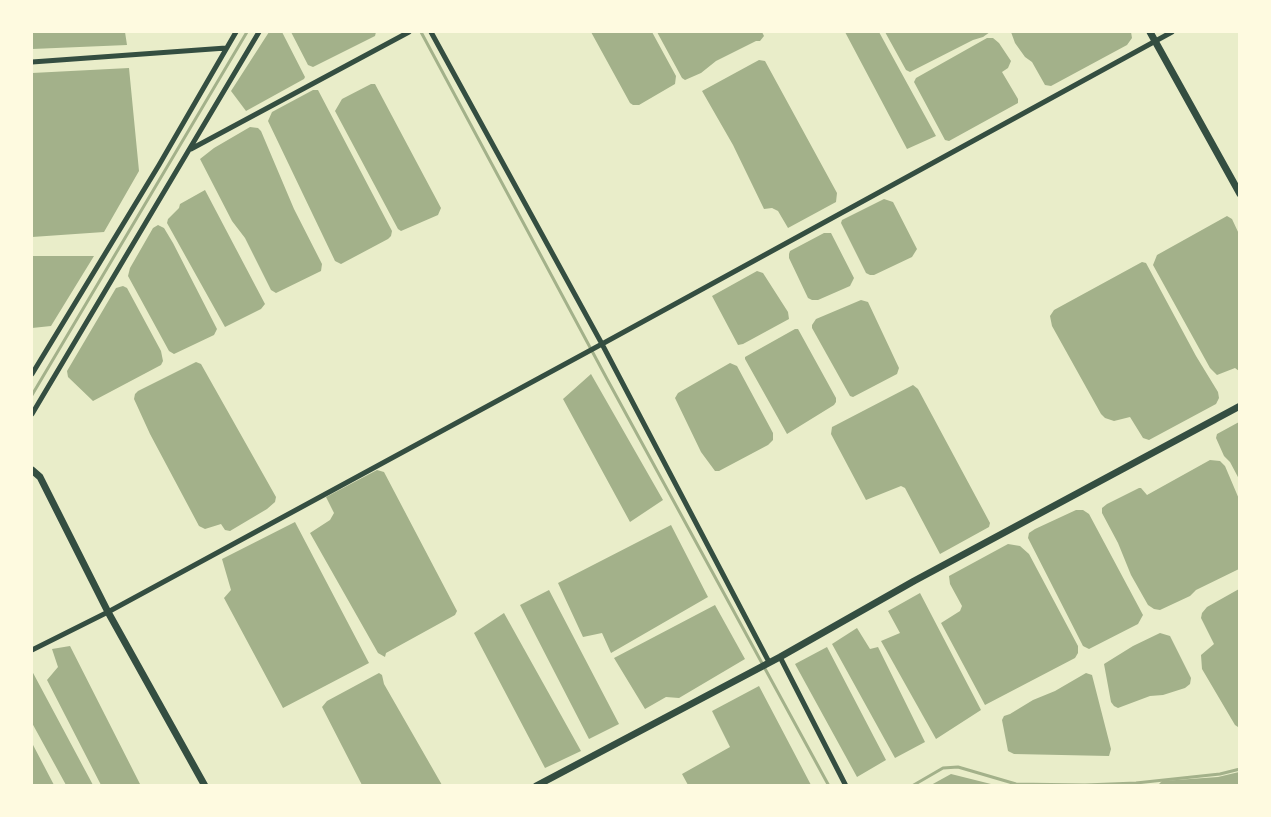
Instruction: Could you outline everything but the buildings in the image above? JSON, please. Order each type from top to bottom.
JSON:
[{"type":"street","points":[[32,374],[159,165],[236,32]]},
{"type":"street","points":[[32,414],[259,32]]},
{"type":"street","points":[[188,150],[409,32]]},
{"type":"street","points":[[431,32],[602,344],[769,662]]},
{"type":"street","points":[[1150,32],[1239,194]]},
{"type":"street","points":[[32,650],[108,612],[1172,32]]},
{"type":"street","points":[[32,62],[226,48]]},
{"type":"street","points":[[536,786],[780,657],[914,581],[1239,406]]},
{"type":"street","points":[[32,470],[40,477],[108,612],[205,786]]},
{"type":"street","points":[[780,657],[846,786]]},
{"type":"shaded area","points":[[32,32],[125,32],[127,45],[32,49]]},
{"type":"shaded area","points":[[269,32],[282,32],[305,77],[246,111],[231,91]]},
{"type":"shaded area","points":[[291,32],[376,32],[375,36],[313,67],[308,65]]},
{"type":"shaded area","points":[[591,32],[652,32],[676,76],[675,84],[639,105],[633,105]]},
{"type":"shaded area","points":[[657,32],[762,32],[764,36],[760,41],[716,61],[701,73],[685,80]]},
{"type":"shaded area","points":[[845,32],[879,32],[936,136],[907,149]]},
{"type":"shaded area","points":[[885,32],[990,32],[910,72],[906,70]]},
{"type":"shaded area","points":[[1011,32],[1131,32],[1132,38],[1127,45],[1051,86],[1045,85],[1032,62],[1025,57],[1015,43]]},
{"type":"shaded area","points":[[987,38],[993,38],[999,43],[1011,61],[1008,68],[1002,72],[1018,99],[1018,103],[949,141],[945,140],[914,82],[916,78]]},
{"type":"shaded area","points":[[759,60],[765,61],[837,193],[836,202],[788,228],[778,211],[772,208],[764,209],[733,145],[702,91]]},
{"type":"shaded area","points":[[129,68],[139,171],[104,232],[32,237],[32,73]]},
{"type":"shaded area","points":[[375,84],[441,208],[438,215],[401,231],[335,111],[342,99]]},
{"type":"shaded area","points":[[313,90],[318,90],[392,231],[388,239],[341,264],[335,261],[268,121],[272,112]]},
{"type":"shaded area","points":[[250,127],[261,131],[294,209],[322,264],[321,271],[276,293],[271,290],[245,238],[232,221],[200,159]]},
{"type":"shaded area","points":[[205,190],[265,304],[261,309],[225,327],[167,223],[180,204]]},
{"type":"shaded area","points":[[884,199],[893,202],[917,249],[912,257],[870,275],[866,273],[841,223],[842,220]]},
{"type":"shaded area","points":[[1227,216],[1232,219],[1239,234],[1239,371],[1235,368],[1217,375],[1210,368],[1153,265],[1157,255]]},
{"type":"shaded area","points":[[158,225],[164,228],[173,243],[217,329],[214,335],[174,354],[169,351],[128,276],[130,268],[153,228]]},
{"type":"shaded area","points":[[824,233],[831,233],[854,278],[850,286],[818,300],[812,300],[808,298],[789,254],[790,251]]},
{"type":"shaded area","points":[[32,256],[94,256],[51,326],[32,328]]},
{"type":"shaded area","points":[[1142,262],[1146,263],[1218,392],[1219,398],[1216,404],[1149,440],[1143,438],[1130,417],[1114,421],[1101,414],[1052,326],[1050,316],[1054,310]]},
{"type":"shaded area","points":[[757,271],[763,273],[788,312],[789,319],[738,345],[712,296]]},
{"type":"shaded area","points":[[123,286],[127,288],[161,351],[163,361],[161,365],[93,401],[68,377],[67,371],[116,288]]},
{"type":"shaded area","points":[[861,300],[868,302],[899,368],[897,374],[853,397],[850,396],[812,325],[816,319]]},
{"type":"shaded area","points":[[798,329],[836,398],[836,402],[787,434],[745,357]]},
{"type":"shaded area","points":[[196,362],[201,364],[276,497],[275,502],[267,509],[230,531],[225,530],[221,524],[205,529],[199,526],[134,399],[138,391]]},
{"type":"shaded area","points":[[730,363],[737,366],[773,433],[773,440],[768,445],[715,471],[701,452],[675,398],[678,393]]},
{"type":"shaded area","points":[[591,374],[663,500],[630,522],[563,399]]},
{"type":"shaded area","points":[[913,385],[918,389],[990,523],[989,527],[940,554],[905,488],[901,486],[866,500],[831,434],[832,427]]},
{"type":"shaded area","points":[[1239,422],[1239,479],[1224,456],[1216,438],[1217,434]]},
{"type":"shaded area","points":[[1210,460],[1220,461],[1225,466],[1239,499],[1239,569],[1196,590],[1190,596],[1160,610],[1154,609],[1148,605],[1131,575],[1102,513],[1102,508],[1139,488],[1147,495]]},
{"type":"shaded area","points":[[377,470],[384,472],[457,611],[455,615],[386,653],[385,657],[378,653],[310,533],[330,520],[334,513],[326,497]]},
{"type":"shaded area","points":[[1076,510],[1083,510],[1089,514],[1143,615],[1138,624],[1089,649],[1083,646],[1028,538],[1029,533],[1035,529]]},
{"type":"shaded area","points":[[295,522],[369,663],[283,708],[224,598],[231,590],[222,559]]},
{"type":"shaded area","points":[[671,525],[708,597],[611,653],[602,633],[583,637],[558,583]]},
{"type":"shaded area","points":[[1008,544],[1020,546],[1029,554],[1078,646],[1078,653],[1075,658],[985,705],[941,623],[960,611],[962,606],[950,584],[949,576]]},
{"type":"shaded area","points":[[1239,589],[1240,727],[1238,727],[1202,669],[1201,655],[1214,644],[1201,618],[1207,607]]},
{"type":"shaded area","points":[[549,590],[619,724],[589,739],[520,605]]},
{"type":"shaded area","points":[[920,593],[981,710],[936,739],[881,641],[900,633],[888,611]]},
{"type":"shaded area","points":[[715,605],[745,659],[679,698],[666,697],[645,709],[614,658]]},
{"type":"shaded area","points":[[504,613],[581,751],[545,768],[474,633]]},
{"type":"shaded area","points":[[857,628],[870,649],[878,647],[925,742],[895,758],[832,644]]},
{"type":"shaded area","points":[[1160,633],[1170,636],[1191,678],[1190,684],[1185,688],[1163,695],[1150,696],[1118,708],[1114,706],[1111,702],[1104,664]]},
{"type":"shaded area","points":[[70,646],[140,784],[138,785],[101,785],[47,680],[58,667],[52,649]]},
{"type":"shaded area","points":[[827,647],[886,760],[857,777],[795,664]]},
{"type":"shaded area","points":[[32,671],[93,785],[66,785],[32,723]]},
{"type":"shaded area","points":[[379,673],[442,785],[362,785],[322,707],[327,701]]},
{"type":"shaded area","points":[[1086,673],[1092,675],[1111,749],[1109,756],[1014,754],[1008,751],[1002,720],[1004,716]]},
{"type":"shaded area","points":[[759,686],[811,785],[688,785],[682,774],[730,747],[712,711]]},
{"type":"shaded area","points":[[32,743],[54,785],[32,785]]},
{"type":"shaded area","points":[[1239,772],[1239,785],[1158,785],[1162,781],[1218,777]]},
{"type":"shaded area","points":[[951,774],[995,785],[931,785]]},
{"type":"waterway","points":[[32,395],[247,32]]},
{"type":"waterway","points":[[421,32],[829,786]]},
{"type":"waterway","points":[[912,786],[943,768],[958,767],[1016,784],[1085,785],[1136,783],[1220,774],[1240,769]]}]
